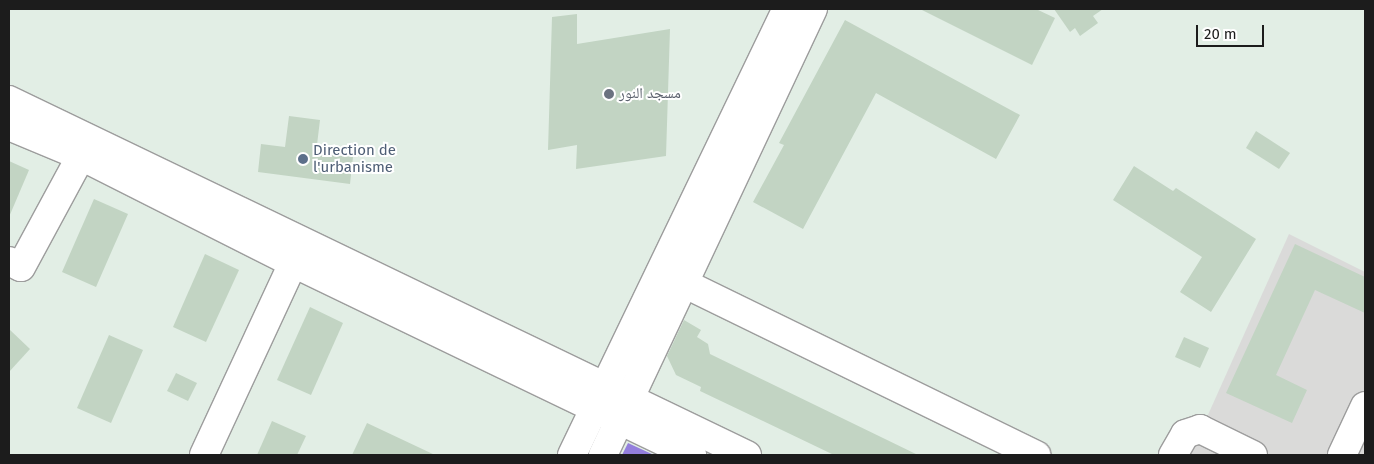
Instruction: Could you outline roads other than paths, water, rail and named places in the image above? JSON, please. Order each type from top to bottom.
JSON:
[{"type":"street","points":[[673,277],[787,9]]},
{"type":"street","points":[[572,455],[613,404],[673,277],[812,9]]},
{"type":"street","points":[[9,100],[613,404],[692,455]]},
{"type":"street","points":[[9,126],[81,156],[293,263],[613,404],[747,455]]},
{"type":"street","points":[[9,261],[20,266],[81,156]]},
{"type":"street","points":[[204,455],[293,263]]},
{"type":"street","points":[[673,277],[1036,455]]},
{"type":"street","points":[[603,455],[613,404]]},
{"type":"street","points":[[1342,455],[1365,406]]},
{"type":"street","points":[[1173,455],[1185,434],[1200,429],[1253,455]]},
{"type":"place","name":"مسجد النور","points":[[609,94]]},
{"type":"place","name":"Direction de l'urbanisme","points":[[303,159]]}]
